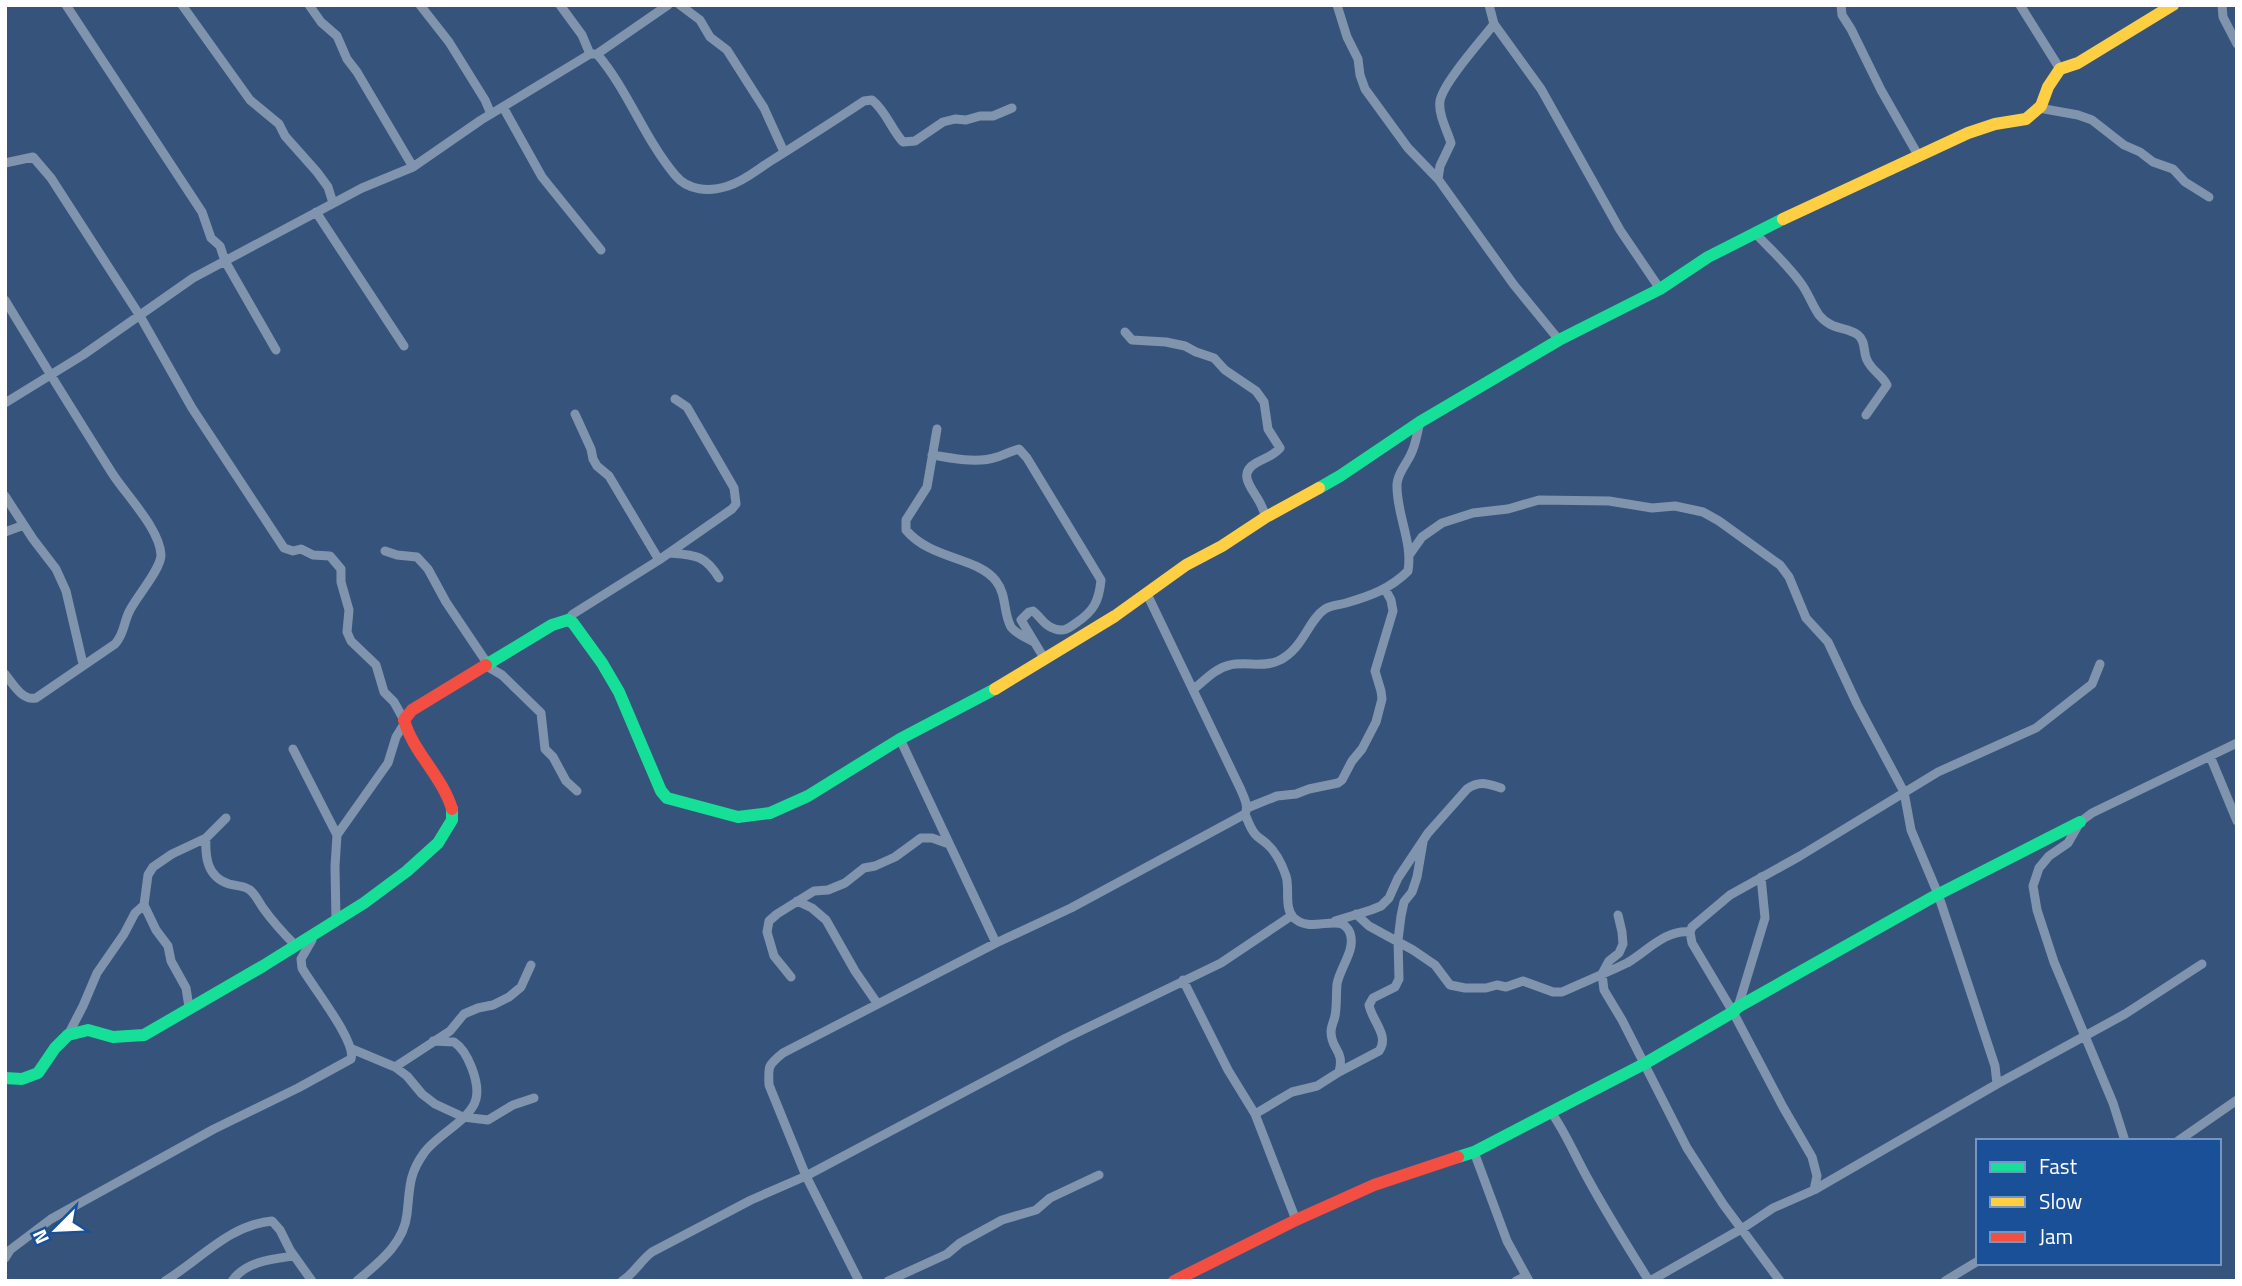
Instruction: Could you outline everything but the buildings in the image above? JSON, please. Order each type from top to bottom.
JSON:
[{"type":"street","points":[[66,5],[202,212],[211,238],[220,246],[225,261],[276,350]]},
{"type":"street","points":[[182,5],[250,100],[279,124],[285,136],[317,172],[328,187],[333,204]]},
{"type":"street","points":[[309,5],[321,22],[337,37],[347,59],[413,167]]},
{"type":"street","points":[[419,5],[449,42],[491,114]]},
{"type":"street","points":[[561,5],[594,54],[611,70],[673,173],[691,188],[726,187],[737,182],[863,101],[872,100],[879,106],[903,142],[915,141],[943,122],[1001,114],[1012,108]]},
{"type":"street","points":[[5,404],[83,355],[193,278],[362,188],[413,167],[491,114],[594,54],[668,5]]},
{"type":"street","points":[[680,5],[700,20],[709,37],[727,50],[764,108],[784,152]]},
{"type":"street","points":[[1337,5],[1347,37],[1358,59],[1365,89],[1408,148],[1438,179],[1514,285],[1559,340]]},
{"type":"street","points":[[1489,5],[1494,24],[1541,89],[1620,230],[1660,289]]},
{"type":"street","points":[[1841,5],[1842,15],[1881,90],[1919,155]]},
{"type":"street","points":[[2020,5],[2060,69]]},
{"type":"street","points":[[568,620],[602,663],[620,692],[661,790],[667,798],[738,817],[770,813],[808,796],[900,739],[978,699],[1147,594],[1186,565],[1340,476],[1420,422],[1559,340],[1660,289],[1708,257],[1968,133],[1995,124],[2026,119],[2039,108],[2060,69],[2078,63],[2173,5]]},
{"type":"street","points":[[2221,5],[2223,17],[2237,44]]},
{"type":"street","points":[[1438,179],[1440,166],[1451,143],[1440,111],[1440,99],[1448,84],[1494,24]]},
{"type":"street","points":[[503,107],[542,177],[601,250]]},
{"type":"street","points":[[2039,108],[2092,120],[2124,145],[2153,162],[2173,169],[2185,182],[2209,197]]},
{"type":"street","points":[[5,163],[33,157],[45,171],[139,316],[192,408],[284,548],[293,551],[301,548],[313,555],[330,556],[339,565],[349,610],[347,632],[356,647],[376,664],[384,692],[394,702],[453,811],[452,821],[440,840],[419,863],[316,935],[144,1035],[113,1037],[88,1030],[68,1035]]},
{"type":"street","points":[[316,212],[404,346]]},
{"type":"street","points":[[1755,233],[1798,279],[1811,297],[1819,315],[1833,327],[1858,335],[1863,343],[1865,358],[1887,385],[1866,415]]},
{"type":"street","points":[[5,300],[114,476],[151,528],[159,544],[161,559],[131,608],[122,636],[115,644],[36,698],[24,697],[5,674]]},
{"type":"street","points":[[1125,332],[1132,340],[1185,346],[1213,358],[1256,391],[1264,402],[1268,429],[1280,448],[1272,456],[1254,464],[1246,477],[1261,503],[1265,517]]},
{"type":"street","points":[[337,835],[388,763],[396,737],[412,710],[552,625],[568,620],[573,614],[670,553],[736,504],[734,488],[687,407],[676,399]]},
{"type":"street","points":[[575,414],[591,449],[593,460],[609,476],[659,560]]},
{"type":"street","points":[[1194,689],[1224,666],[1275,663],[1284,658],[1305,637],[1324,609],[1385,589],[1408,571],[1410,554],[1399,508],[1398,483],[1399,474],[1414,447],[1420,422]]},
{"type":"street","points":[[937,429],[927,487],[906,520],[906,530],[918,542],[936,552],[982,569],[996,580],[1004,597],[1010,626],[1035,643]]},
{"type":"street","points":[[933,455],[955,459],[984,459],[995,458],[1018,449],[1027,457],[1101,580],[1100,594],[1090,614],[1065,630],[1048,626],[1033,611],[1023,616],[1021,620],[1044,658]]},
{"type":"street","points":[[5,496],[57,569],[66,591],[83,664]]},
{"type":"street","points":[[1410,554],[1422,537],[1442,523],[1473,513],[1508,509],[1530,502],[1622,501],[1644,507],[1675,506],[1703,512],[1720,521],[1784,569],[1806,618],[1828,642],[1857,704],[1904,792],[1911,830],[1938,894],[1994,1066],[1997,1084]]},
{"type":"street","points":[[5,532],[24,525]]},
{"type":"street","points":[[385,551],[417,557],[428,569],[486,664],[541,713],[545,728],[545,749],[566,781],[577,791]]},
{"type":"street","points":[[670,553],[700,557],[710,564],[719,578]]},
{"type":"street","points":[[859,1281],[806,1176],[769,1085],[770,1064],[783,1053],[877,1003],[1071,908],[1246,811],[1277,796],[1296,794],[1342,780],[1376,722],[1382,699],[1375,671],[1393,611],[1385,589]]},
{"type":"street","points":[[1147,594],[1241,790],[1253,831],[1280,860],[1287,879],[1288,906],[1292,916],[1307,925],[1335,922],[1381,906],[1389,898],[1398,878],[1443,814],[1467,789],[1483,782],[1502,788]]},
{"type":"street","points":[[1814,1190],[1818,1176],[1812,1157],[1783,1107],[1736,1009],[1692,943],[1690,932],[1697,922],[1730,895],[1904,792],[1938,772],[2044,723],[2092,684],[2100,664]]},
{"type":"street","points":[[900,739],[996,943]]},
{"type":"street","points":[[1174,1281],[1296,1220],[1374,1185],[1474,1152],[1644,1064],[1938,894],[2003,860],[2054,838],[2092,813],[2237,743]]},
{"type":"street","points":[[293,748],[337,835],[336,922]]},
{"type":"street","points":[[2210,756],[2237,821]]},
{"type":"street","points":[[189,1007],[186,988],[171,961],[169,946],[156,930],[144,905],[148,875],[153,867],[172,854],[206,838],[226,818]]},
{"type":"street","points":[[2080,822],[2068,843],[2049,856],[2039,868],[2033,886],[2037,910],[2050,949],[2113,1103],[2124,1139]]},
{"type":"street","points":[[206,838],[208,866],[215,876],[228,884],[252,891],[278,927],[296,946]]},
{"type":"street","points":[[791,977],[774,956],[767,932],[769,921],[814,891],[828,890],[845,883],[864,868],[895,857],[921,838],[932,838],[949,844]]},
{"type":"street","points":[[1255,1114],[1292,1092],[1317,1086],[1379,1051],[1383,1046],[1383,1038],[1369,1005],[1373,998],[1395,987],[1399,979],[1398,943],[1402,909],[1417,877],[1423,842]]},
{"type":"street","points":[[1736,1009],[1765,918],[1762,877]]},
{"type":"street","points":[[797,901],[812,908],[826,920],[877,1003]]},
{"type":"street","points":[[5,1078],[22,1079],[38,1073],[55,1048],[68,1035],[97,973],[135,913],[144,905]]},
{"type":"street","points":[[1356,914],[1368,926],[1413,950],[1434,965],[1450,985],[1465,988],[1510,986],[1523,981],[1552,992],[1562,992],[1631,961],[1649,947],[1675,933],[1690,932]]},
{"type":"street","points":[[1618,915],[1623,944],[1602,974],[1604,990],[1687,1148],[1723,1204],[1780,1281]]},
{"type":"street","points":[[622,1281],[632,1275],[642,1259],[652,1252],[751,1200],[806,1176],[1066,1038],[1221,963],[1292,916]]},
{"type":"street","points":[[1335,922],[1344,924],[1352,945],[1337,986],[1335,1018],[1331,1032],[1341,1056],[1339,1072]]},
{"type":"street","points":[[5,1258],[10,1250],[51,1219],[214,1129],[351,1059],[352,1049],[302,968],[301,959],[306,947],[316,935]]},
{"type":"street","points":[[1552,1112],[1565,1131],[1609,1216],[1649,1281],[1773,1209],[1814,1190],[1997,1084],[2086,1037],[2202,964]]},
{"type":"street","points":[[395,1066],[450,1031],[464,1014],[509,997],[521,987],[531,965]]},
{"type":"street","points":[[1182,980],[1228,1070],[1255,1114],[1296,1220]]},
{"type":"street","points":[[357,1281],[390,1252],[401,1232],[407,1216],[409,1184],[425,1151],[474,1106],[477,1098],[467,1055],[454,1042],[433,1041]]},
{"type":"street","points":[[352,1049],[395,1066],[435,1104],[463,1117],[488,1120],[521,1101],[534,1098]]},
{"type":"street","points":[[2181,1139],[2237,1100]]},
{"type":"street","points":[[1474,1152],[1507,1241],[1528,1278],[1516,1281]]},
{"type":"street","points":[[888,1281],[947,1254],[960,1243],[1002,1220],[1036,1210],[1050,1198],[1099,1175]]},
{"type":"street","points":[[173,1279],[218,1241],[262,1222],[272,1221],[312,1281]]},
{"type":"street","points":[[232,1281],[238,1272],[246,1267],[267,1259],[294,1256]]},
{"type":"street","points":[[1945,1281],[1976,1262]]},
{"type":"traffic: fast","points":[[1319,488],[1420,422],[1559,340],[1660,289],[1708,257],[1783,219]]},
{"type":"traffic: fast","points":[[486,665],[552,625],[568,620],[573,623],[619,692],[661,791],[667,798],[738,817],[770,813],[808,796],[900,739],[995,689]]},
{"type":"traffic: fast","points":[[5,1078],[22,1079],[38,1073],[55,1048],[68,1035],[88,1030],[113,1037],[144,1035],[263,966],[364,903],[407,871],[438,843],[452,820],[452,809]]},
{"type":"traffic: fast","points":[[1458,1157],[1474,1152],[1644,1064],[1738,1007],[1933,897],[2080,822]]},
{"type":"traffic: slow","points":[[1783,219],[1968,133],[1995,124],[2026,119],[2041,106],[2048,87],[2060,69],[2078,63],[2173,5]]},
{"type":"traffic: slow","points":[[995,689],[1115,616],[1186,565],[1319,488]]},
{"type":"traffic: jam","points":[[452,809],[442,786],[408,732],[404,720],[412,710],[486,665]]},
{"type":"traffic: jam","points":[[1174,1281],[1296,1220],[1374,1185],[1458,1157]]}]
